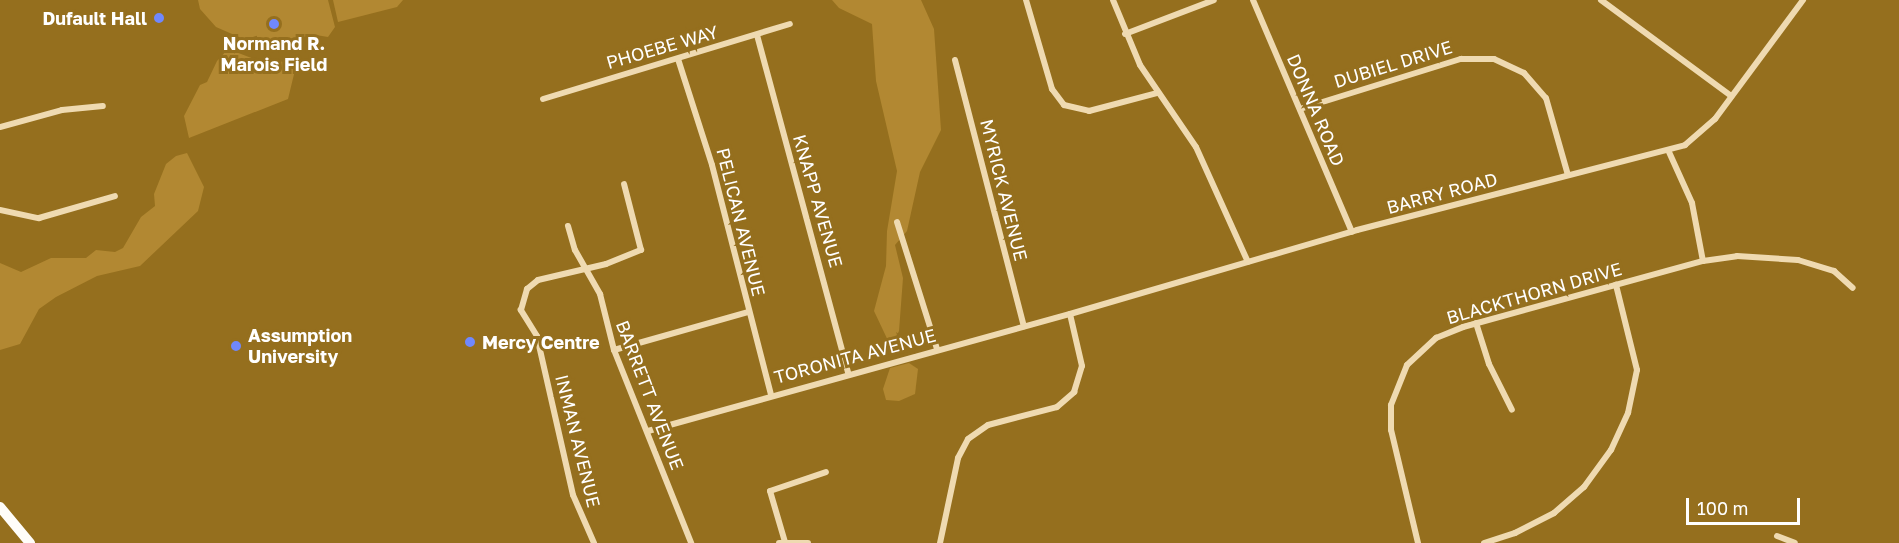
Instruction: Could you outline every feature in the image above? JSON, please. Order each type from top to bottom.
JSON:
[{"type":"main road","points":[[0,507],[30,543]]},
{"type":"street","points":[[1026,0],[1052,89],[1064,105],[1089,111],[1157,93]]},
{"type":"street","points":[[1113,0],[1125,34],[1157,93],[1196,147],[1248,262]]},
{"type":"street","points":[[1125,34],[1214,0]]},
{"type":"street","name":"DONNA ROAD","points":[[1252,0],[1352,232]]},
{"type":"street","points":[[1601,0],[1731,96]]},
{"type":"street","name":"BARRY ROAD","points":[[1070,314],[1352,232],[1568,175],[1669,152],[1699,136],[1803,0]]},
{"type":"street","name":"PHOEBE WAY","points":[[543,99],[790,24]]},
{"type":"street","name":"KNAPP AVENUE","points":[[757,35],[849,375]]},
{"type":"street","name":"DUBIEL DRIVE","points":[[1300,109],[1461,58],[1494,59],[1524,73],[1546,98],[1568,175]]},
{"type":"street","name":"PELICAN AVENUE","points":[[678,59],[709,154],[771,394]]},
{"type":"street","name":"MYRICK AVENUE","points":[[956,60],[1024,326]]},
{"type":"street","points":[[0,127],[62,110],[103,106]]},
{"type":"street","points":[[1669,152],[1692,203],[1703,261]]},
{"type":"street","name":"INMAN AVENUE","points":[[594,543],[573,495],[537,336],[521,310],[525,293],[534,283],[642,249],[624,184]]},
{"type":"street","points":[[0,210],[39,218],[115,196]]},
{"type":"street","points":[[897,222],[937,349]]},
{"type":"street","name":"BARRETT AVENUE","points":[[568,226],[574,250],[600,294],[614,350],[691,543]]},
{"type":"street","name":"BLACKTHORN DRIVE","points":[[1418,543],[1391,430],[1391,405],[1407,365],[1424,346],[1476,323],[1703,261],[1766,256],[1798,260],[1834,271],[1853,288]]},
{"type":"street","points":[[1484,543],[1515,533],[1554,513],[1584,488],[1611,450],[1628,412],[1637,370],[1616,285]]},
{"type":"street","points":[[614,350],[748,312]]},
{"type":"street","points":[[940,543],[958,458],[968,439],[988,425],[1065,402],[1080,380],[1081,359],[1070,314]]},
{"type":"street","name":"TORONITA AVENUE","points":[[648,431],[771,394],[849,375],[1070,314]]},
{"type":"street","points":[[1476,323],[1489,364],[1512,410]]},
{"type":"street","points":[[808,543],[782,542],[770,491],[826,472]]},
{"type":"street","points":[[1777,537],[1795,543]]},
{"type":"shaded area","name":"Normand R. Marois Field","points":[[198,0],[328,0],[335,27],[328,37],[316,35],[255,44],[216,27],[200,9]]},
{"type":"shaded area","points":[[333,0],[403,0],[397,7],[338,22]]},
{"type":"shaded area","points":[[832,0],[921,0],[934,29],[941,130],[920,172],[907,231],[895,245],[903,278],[899,331],[891,347],[874,311],[886,266],[887,231],[897,171],[876,81],[872,24],[839,8]]},
{"type":"shaded area","points":[[228,49],[259,61],[290,62],[296,66],[288,99],[189,138],[184,116],[200,85],[207,82],[217,61]]},
{"type":"shaded area","points":[[187,153],[204,187],[198,211],[140,266],[97,276],[56,297],[39,309],[20,344],[0,350],[0,263],[21,272],[51,258],[86,258],[96,250],[115,252],[123,248],[141,217],[155,206],[154,194],[166,164],[176,156]]},
{"type":"shaded area","points":[[909,363],[918,369],[915,394],[899,401],[886,400],[883,389],[890,368]]},
{"type":"place","name":"Dufault Hall","points":[[159,18]]},
{"type":"place","name":"Normand R. Marois Field","points":[[274,24]]},
{"type":"place","name":"Mercy Centre","points":[[470,342]]},
{"type":"place","name":"Assumption University","points":[[236,346]]}]
